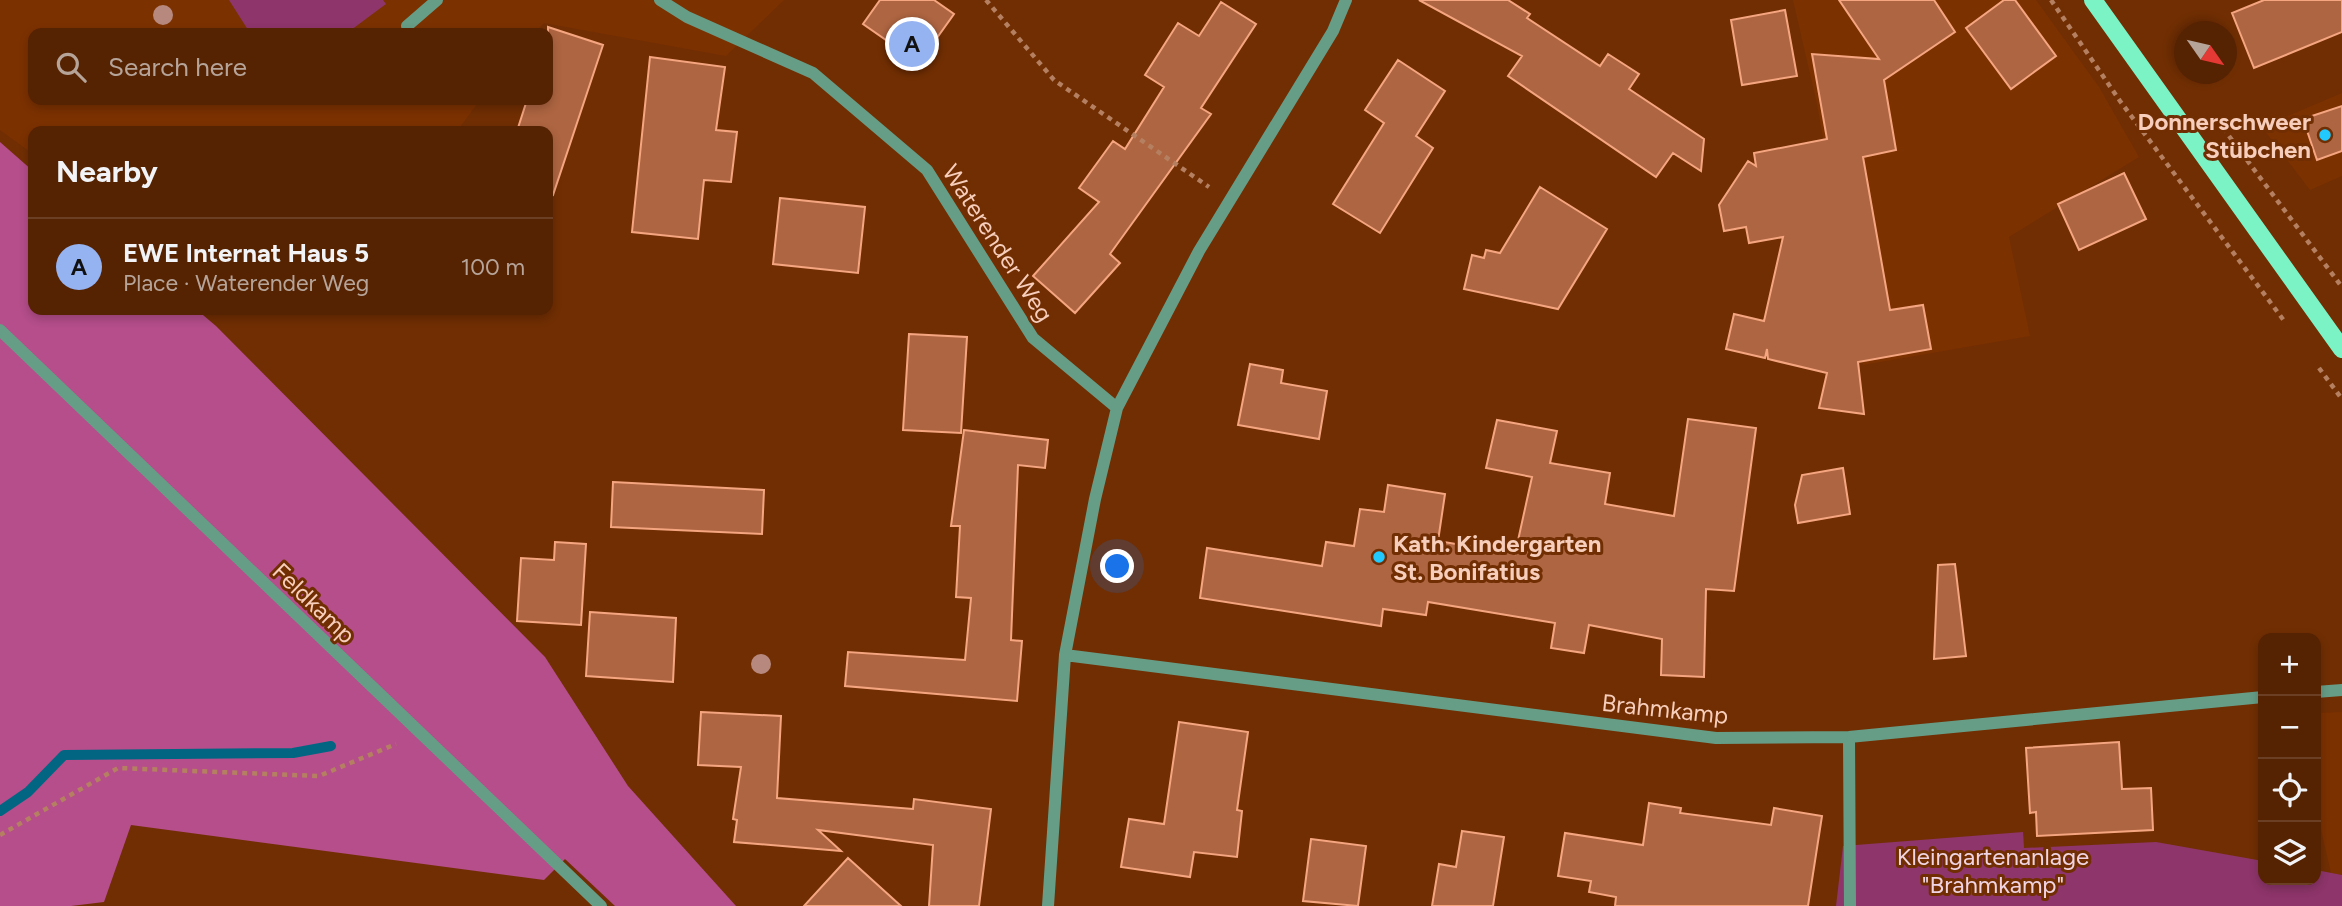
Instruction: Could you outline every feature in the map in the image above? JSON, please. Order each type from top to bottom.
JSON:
[{"type":"main road","points":[[2092,0],[2342,349]]},
{"type":"street","points":[[407,26],[437,0]]},
{"type":"street","name":"Waterender Weg","points":[[660,0],[687,18],[813,73],[927,170],[1033,338],[1117,408]]},
{"type":"street","points":[[1048,906],[1065,655],[1095,499],[1117,408],[1199,251],[1333,32],[1346,0]]},
{"type":"street","name":"Feldkamp","points":[[0,330],[601,906]]},
{"type":"street","name":"Brahmkamp","points":[[1065,655],[1716,738],[1849,737],[2258,697]]},
{"type":"street","points":[[2321,692],[2342,690]]},
{"type":"street","points":[[1849,737],[1850,906]]},
{"type":"path","points":[[986,0],[1054,80],[1229,200]]},
{"type":"path","points":[[2051,0],[2120,101],[2293,333]]},
{"type":"path","points":[[2215,118],[2342,287]]},
{"type":"path","points":[[2317,366],[2342,399]]},
{"type":"path","points":[[0,835],[118,768],[319,776],[420,734]]},
{"type":"shaded area","points":[[0,0],[784,0],[726,56],[544,23],[539,28],[28,28],[28,105],[476,105],[461,126],[28,126],[28,150],[0,130]]},
{"type":"shaded area","points":[[1793,0],[2036,0],[2099,87],[2139,157],[2009,237],[2030,336],[1863,365],[1817,104]]},
{"type":"shaded area","points":[[2342,93],[2342,176],[2310,190],[2262,127]]},
{"type":"shaded area","points":[[0,142],[28,167],[28,315],[203,315],[545,657],[628,786],[736,906],[615,906],[565,859],[544,880],[131,825],[104,902],[71,906],[0,906]]},
{"type":"shaded area","points":[[2342,712],[2342,875],[2331,873],[2321,830],[2321,713]]},
{"type":"green space","points":[[229,0],[383,0],[386,4],[354,28],[247,28]]},
{"type":"green space","name":"Kleingartenanlage \"Brahmkamp\"","points":[[2023,832],[2024,848],[2156,842],[2258,860],[2258,885],[2321,885],[2321,871],[2342,875],[2342,906],[1836,906],[1843,846]]},
{"type":"building","points":[[880,0],[934,0],[954,14],[919,63],[863,24]]},
{"type":"building","points":[[1419,0],[1508,0],[1530,14],[1527,18],[1600,66],[1608,54],[1639,74],[1629,89],[1704,139],[1701,171],[1673,153],[1656,177],[1508,76],[1522,56]]},
{"type":"building","points":[[1839,0],[1934,0],[1955,32],[1884,80],[1896,150],[1863,157],[1890,310],[1923,305],[1931,349],[1858,362],[1864,414],[1819,408],[1827,373],[1768,359],[1767,349],[1765,358],[1726,349],[1734,314],[1764,321],[1783,237],[1749,243],[1746,227],[1724,231],[1719,205],[1748,161],[1756,166],[1754,153],[1827,139],[1812,54],[1879,59]]},
{"type":"building","points":[[2004,0],[2015,0],[2056,56],[2011,89],[1966,28]]},
{"type":"building","points":[[2264,0],[2342,0],[2342,32],[2254,68],[2232,13]]},
{"type":"building","points":[[1221,2],[1256,24],[1201,108],[1211,114],[1110,254],[1120,263],[1075,313],[1033,276],[1099,202],[1079,188],[1113,141],[1125,149],[1164,87],[1145,75],[1178,23],[1199,36]]},
{"type":"building","points":[[1785,10],[1797,76],[1742,85],[1731,20]]},
{"type":"building","points":[[553,29],[603,45],[553,195],[553,126],[519,126],[525,105],[553,105]]},
{"type":"building","points":[[650,57],[725,67],[716,130],[737,132],[731,182],[704,180],[698,239],[632,232]]},
{"type":"building","points":[[1398,60],[1445,91],[1416,136],[1433,148],[1380,233],[1333,204],[1384,123],[1365,110]]},
{"type":"building","name":"Donnerschweer Stübchen","points":[[2342,106],[2342,151],[2317,160],[2303,119]]},
{"type":"building","points":[[2124,173],[2146,219],[2079,250],[2058,204]]},
{"type":"building","points":[[1540,187],[1607,229],[1558,309],[1464,289],[1472,255],[1484,258],[1486,250],[1500,253]]},
{"type":"building","points":[[780,198],[865,207],[858,273],[773,264]]},
{"type":"building","points":[[909,334],[967,337],[961,433],[903,430]]},
{"type":"building","points":[[1250,364],[1283,370],[1281,383],[1327,391],[1319,439],[1238,425]]},
{"type":"building","points":[[1688,419],[1756,428],[1734,591],[1706,589],[1704,677],[1661,675],[1662,639],[1589,625],[1584,653],[1551,648],[1555,623],[1428,602],[1426,615],[1383,609],[1381,626],[1200,598],[1207,548],[1322,566],[1326,542],[1354,546],[1360,509],[1384,512],[1388,485],[1445,494],[1438,541],[1515,554],[1532,477],[1486,468],[1497,420],[1557,431],[1550,463],[1610,473],[1605,504],[1674,516]]},
{"type":"building","points":[[964,430],[1048,440],[1045,468],[1018,465],[1011,640],[1022,641],[1017,701],[845,686],[848,652],[965,660],[971,598],[956,597],[960,526],[951,526]]},
{"type":"building","points":[[1843,468],[1850,514],[1798,523],[1795,505],[1802,475]]},
{"type":"building","points":[[613,482],[764,490],[762,534],[611,527]]},
{"type":"building","points":[[555,542],[586,544],[581,625],[517,621],[521,558],[554,560]]},
{"type":"building","points":[[1955,564],[1966,656],[1934,659],[1938,565]]},
{"type":"building","points":[[590,612],[676,618],[673,682],[586,676]]},
{"type":"building","points":[[701,712],[781,716],[777,798],[913,809],[914,799],[991,809],[979,906],[929,906],[933,845],[818,830],[841,851],[734,842],[737,820],[733,819],[741,767],[698,765]]},
{"type":"building","points":[[1179,722],[1248,732],[1237,810],[1242,811],[1237,857],[1194,852],[1190,877],[1121,867],[1129,819],[1164,824]]},
{"type":"building","points":[[2119,742],[2122,789],[2151,788],[2153,830],[2037,836],[2036,812],[2030,813],[2026,748]]},
{"type":"building","points":[[1649,803],[1681,808],[1680,813],[1771,825],[1774,808],[1822,816],[1808,906],[1615,906],[1616,897],[1589,892],[1591,881],[1558,876],[1565,833],[1643,845]]},
{"type":"building","points":[[1462,831],[1504,837],[1493,906],[1432,906],[1439,864],[1456,867]]},
{"type":"building","points":[[1311,839],[1366,846],[1358,906],[1303,901]]},
{"type":"building","points":[[848,858],[901,906],[804,906]]},
{"type":"waterway","points":[[0,811],[28,792],[64,755],[293,753],[331,746]]},
{"type":"place","name":"EWE Internat Haus 5","points":[[912,44]]},
{"type":"place","name":"Donnerschweer Stübchen","points":[[2325,135]]},
{"type":"place","name":"Kath. Kindergarten St. Bonifatius","points":[[1379,557]]}]
